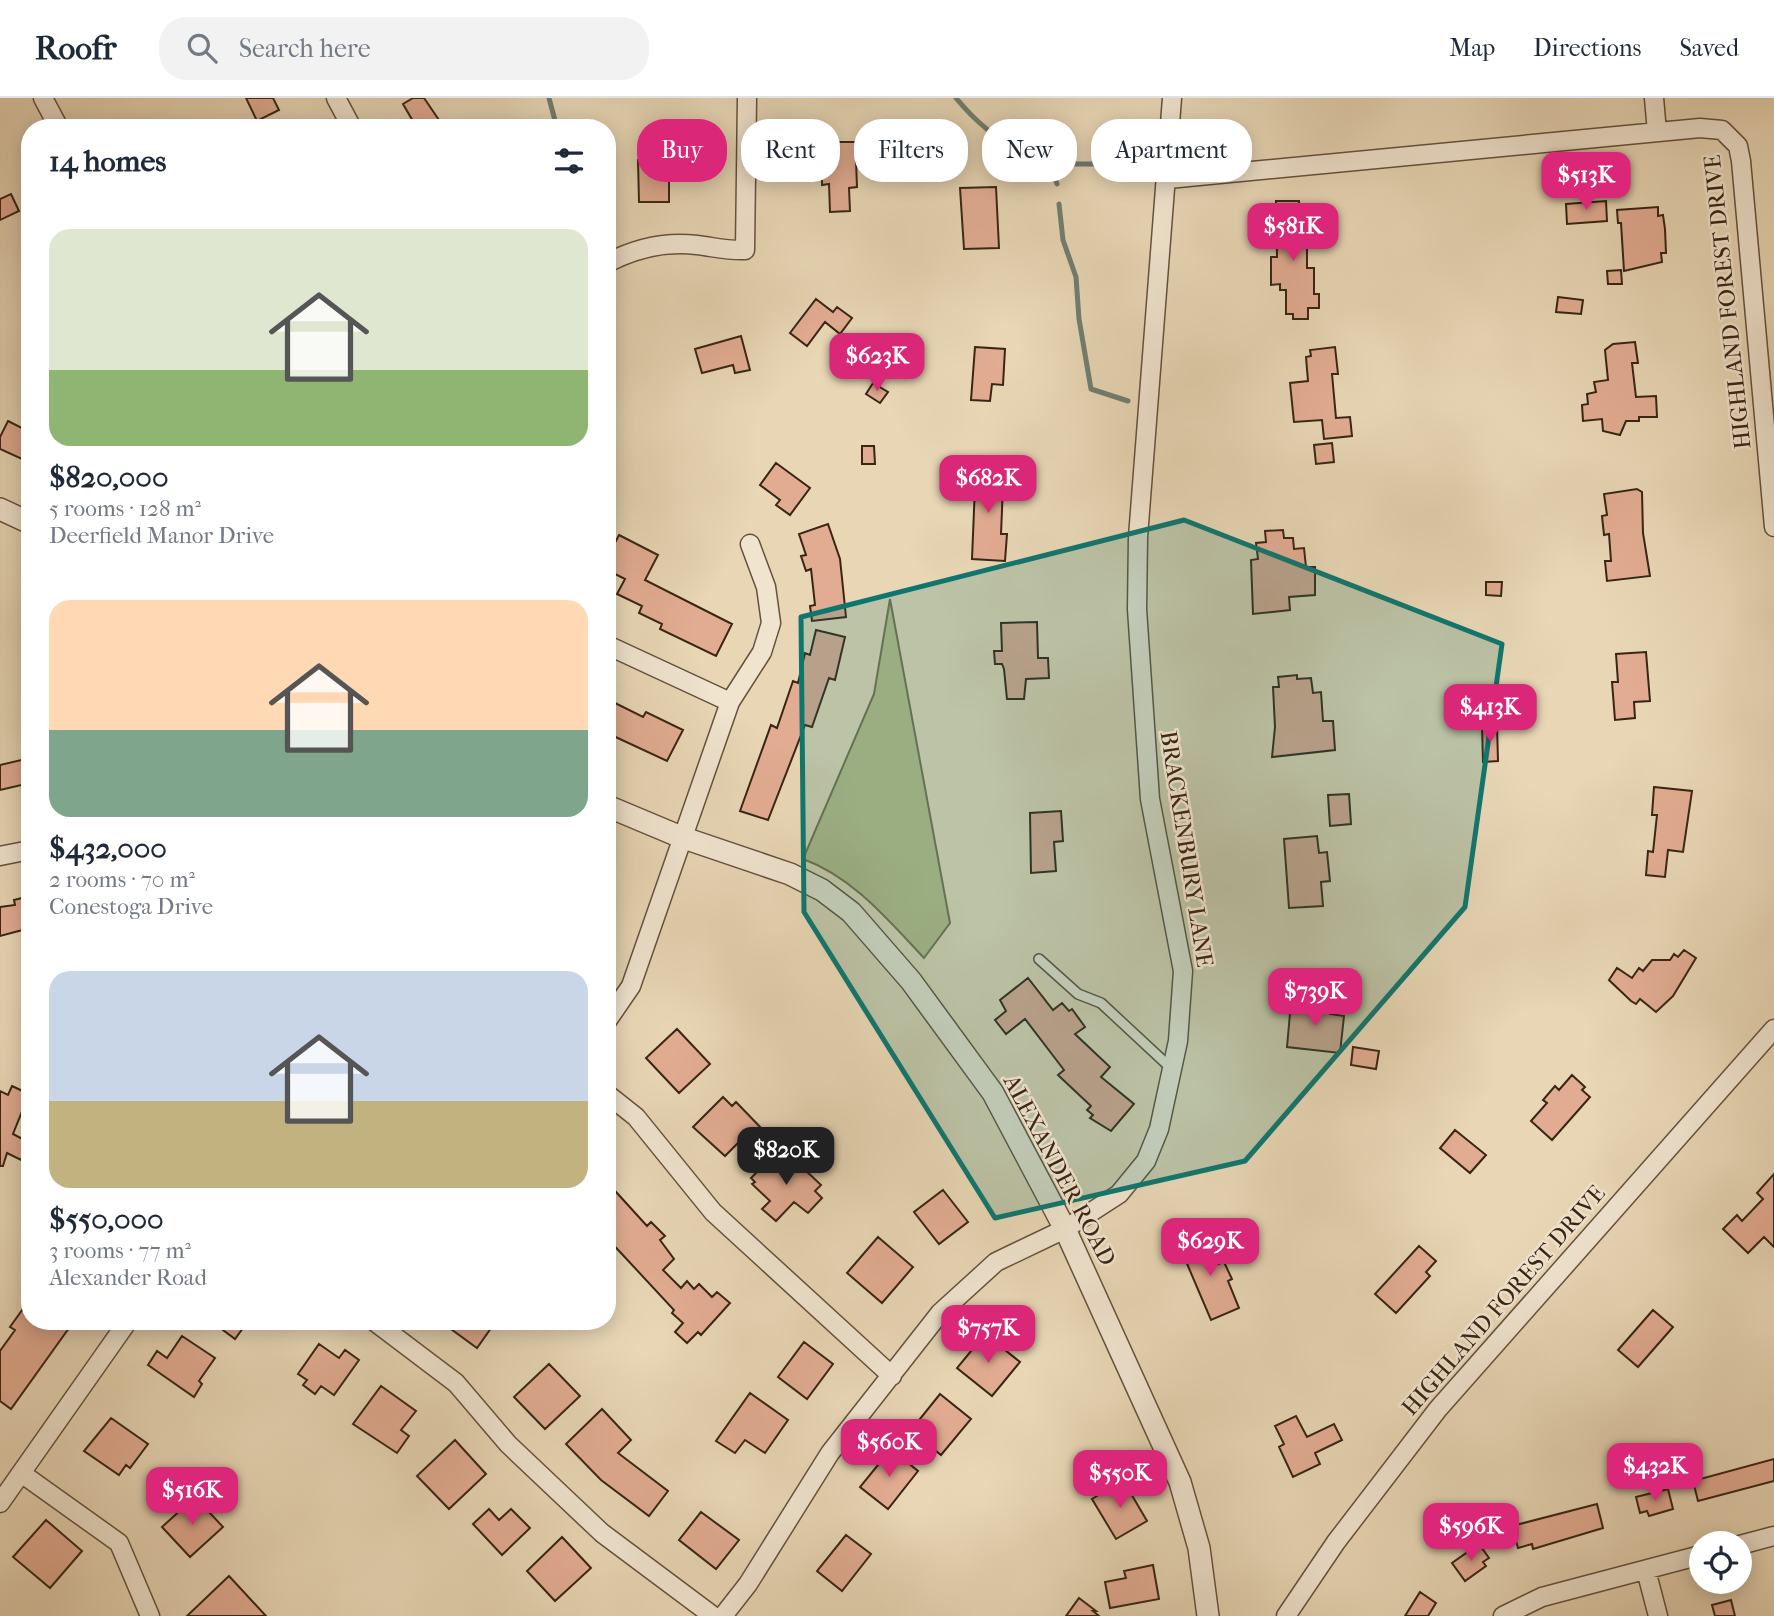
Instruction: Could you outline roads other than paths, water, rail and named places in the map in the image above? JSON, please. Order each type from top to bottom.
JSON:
[{"type":"street","points":[[43,98],[54,119]]},
{"type":"street","points":[[336,98],[347,119]]},
{"type":"street","points":[[616,260],[659,246],[688,244],[729,251],[745,250],[747,98]]},
{"type":"street","name":"BRACKENBURY LANE","points":[[1171,119],[1172,98]]},
{"type":"street","points":[[1654,98],[1657,132]]},
{"type":"street","name":"HIGHLAND FOREST DRIVE","points":[[1252,171],[1700,128],[1722,130],[1738,146],[1774,527]]},
{"type":"street","name":"BRACKENBURY LANE","points":[[723,1616],[747,1584],[830,1453],[940,1313],[996,1262],[1065,1228],[1119,1194],[1146,1161],[1158,1129],[1182,1015],[1183,971],[1150,799],[1137,609],[1138,537],[1168,182]]},
{"type":"street","points":[[0,509],[21,519]]},
{"type":"street","points":[[616,1008],[631,986],[730,702],[762,652],[771,623],[766,587],[750,544]]},
{"type":"street","points":[[616,649],[730,702]]},
{"type":"street","name":"ALEXANDER ROAD","points":[[616,810],[681,837],[790,874],[821,890],[851,912],[911,981],[993,1093],[1065,1228],[1181,1482],[1199,1548],[1208,1616]]},
{"type":"street","points":[[0,856],[21,852]]},
{"type":"street","name":"HIGHLAND FOREST DRIVE","points":[[1286,1616],[1336,1542],[1437,1409],[1774,1029]]},
{"type":"street","points":[[616,1101],[636,1117],[713,1212],[892,1376]]},
{"type":"street","points":[[0,1503],[122,1330]]},
{"type":"street","points":[[386,1330],[456,1383],[508,1444],[602,1533],[713,1616]]},
{"type":"street","points":[[21,1474],[119,1543],[150,1616]]},
{"type":"street","points":[[1752,1542],[1774,1536]]},
{"type":"street","points":[[1503,1616],[1542,1597],[1689,1558]]},
{"type":"street","points":[[1646,1570],[1658,1616]]},
{"type":"lane","points":[[1039,959],[1078,994],[1101,1003],[1172,1069]]},
{"type":"waterway","points":[[549,98],[555,119]]},
{"type":"waterway","points":[[956,98],[996,136],[1020,149],[1047,156],[1057,184]]},
{"type":"waterway","points":[[1077,164],[1091,164]]},
{"type":"waterway","points":[[1059,204],[1063,240],[1076,277],[1079,319],[1091,389],[1128,401]]}]
